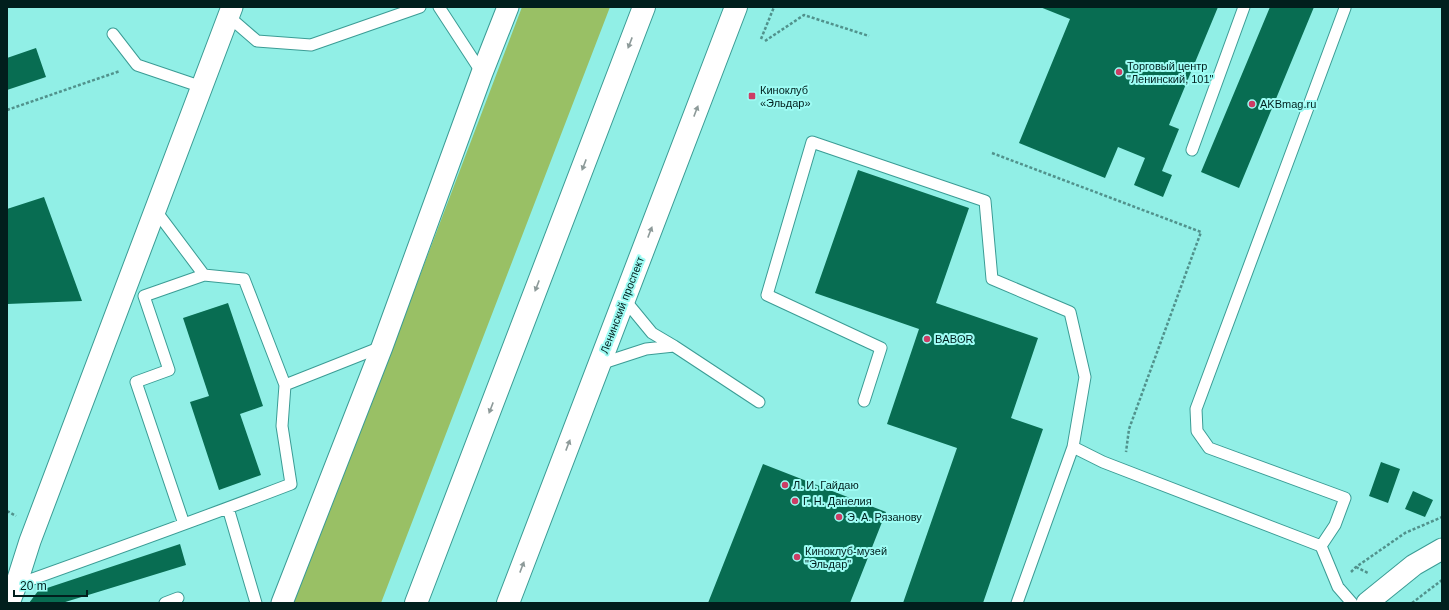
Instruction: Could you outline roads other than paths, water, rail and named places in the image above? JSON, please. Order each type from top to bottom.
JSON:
[{"type":"main road","points":[[416,603],[644,7]]},
{"type":"main road","name":"Ленинский проспект","points":[[508,603],[736,7]]},
{"type":"street","points":[[282,603],[382,347],[482,73],[508,7]]},
{"type":"street","points":[[12,594],[30,541],[230,12]]},
{"type":"street","points":[[1367,603],[1414,565],[1442,549]]},
{"type":"lane","points":[[230,12],[257,41],[311,44],[408,9],[420,7]]},
{"type":"lane","points":[[439,7],[482,73]]},
{"type":"lane","points":[[1192,150],[1244,7]]},
{"type":"lane","points":[[1321,546],[1335,525],[1345,498],[1209,448],[1197,431],[1196,409],[1345,8]]},
{"type":"lane","points":[[112,34],[137,65],[202,87]]},
{"type":"lane","points":[[864,401],[881,348],[767,295],[812,142],[985,201],[992,280],[1070,312],[1085,377],[1073,447],[1017,603]]},
{"type":"lane","points":[[156,211],[204,275]]},
{"type":"lane","points":[[12,594],[184,524],[290,484],[282,426],[285,385],[244,279],[204,275],[144,296],[169,370],[136,382],[184,524]]},
{"type":"lane","points":[[624,298],[652,333],[758,402]]},
{"type":"lane","points":[[600,364],[646,349],[674,346]]},
{"type":"lane","points":[[285,385],[382,347]]},
{"type":"lane","points":[[1073,447],[1123,470],[1321,546],[1338,587],[1352,603]]},
{"type":"lane","points":[[228,508],[256,603]]},
{"type":"lane","points":[[165,603],[178,598]]},
{"type":"place","name":"Торговый центр \"Ленинский, 101\"","points":[[1119,72]]},
{"type":"place","name":"Киноклуб «Эльдар»","points":[[752,96]]},
{"type":"place","name":"AKBmag.ru","points":[[1252,104]]},
{"type":"place","name":"BABOR","points":[[927,339]]},
{"type":"place","name":"Л. И. Гайдаю","points":[[785,485]]},
{"type":"place","name":"Г. Н. Данелия","points":[[795,501]]},
{"type":"place","name":"Э. А. Рязанову","points":[[839,517]]},
{"type":"place","name":"Киноклуб-музей \"Эльдар\"","points":[[797,557]]}]
